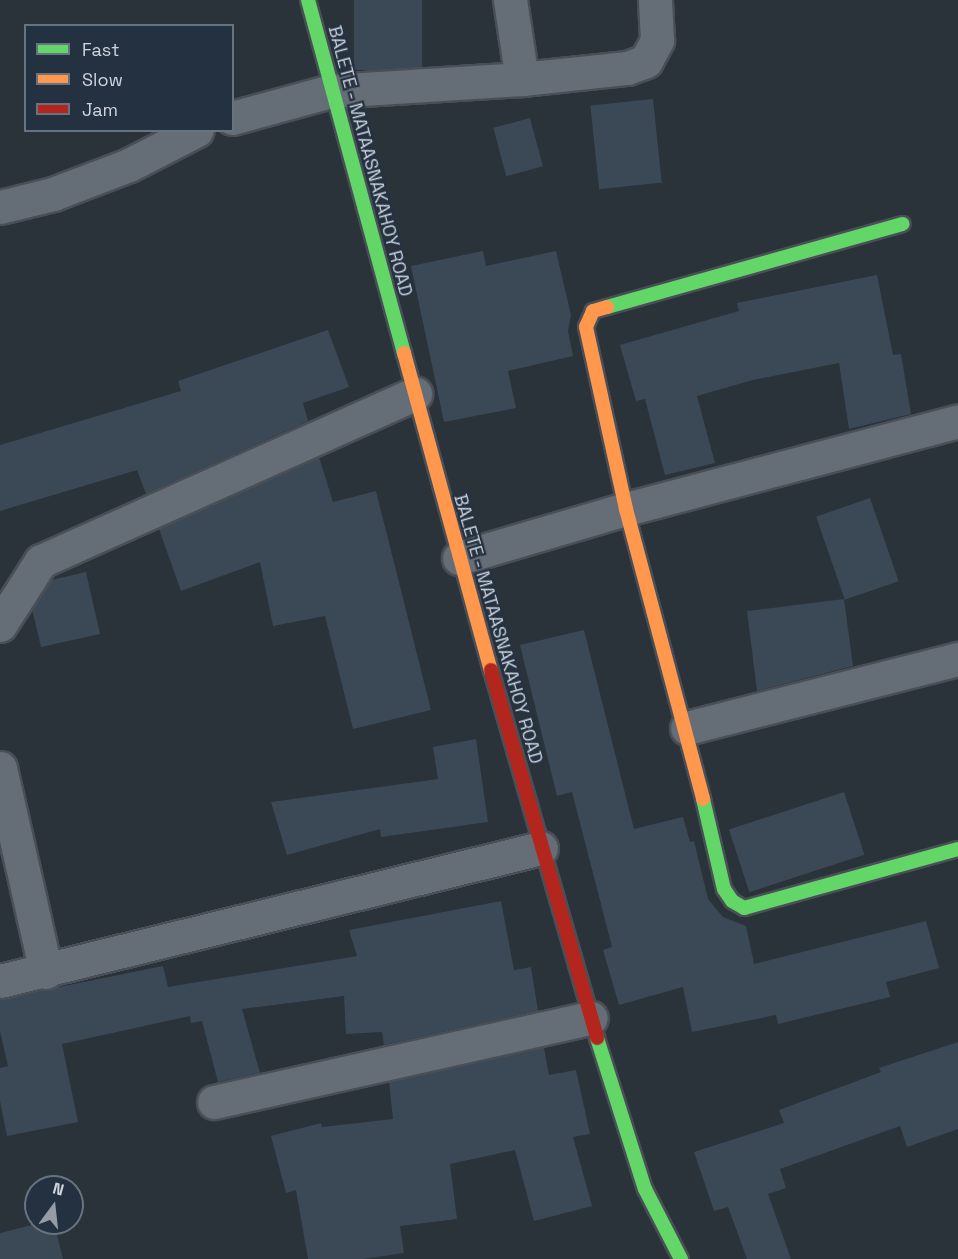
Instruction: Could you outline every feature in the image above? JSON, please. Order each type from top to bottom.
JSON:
[{"type":"main road","name":"BALETE - MATAASNAKAHOY ROAD","points":[[308,0],[459,558],[591,1018],[645,1189],[681,1259]]},
{"type":"main road","points":[[903,224],[593,311],[586,327],[626,508],[687,728],[724,890],[732,901],[744,908],[958,849]]},
{"type":"street","points":[[510,0],[522,79]]},
{"type":"street","points":[[234,117],[332,91],[522,79],[627,68],[646,61],[657,40],[655,0]]},
{"type":"street","points":[[0,207],[53,194],[129,165],[193,132]]},
{"type":"street","points":[[0,626],[41,561],[415,394]]},
{"type":"street","points":[[459,558],[626,508],[958,421]]},
{"type":"street","points":[[687,728],[958,659]]},
{"type":"street","points":[[0,768],[4,809],[46,972]]},
{"type":"street","points":[[0,981],[46,972],[541,848]]},
{"type":"street","points":[[214,1102],[591,1018]]},
{"type":"building","points":[[354,0],[422,0],[422,70],[354,70]]},
{"type":"building","points":[[653,99],[662,183],[599,189],[590,106]]},
{"type":"building","points":[[530,118],[543,166],[506,176],[493,128]]},
{"type":"building","points":[[483,251],[486,266],[556,251],[571,315],[568,331],[573,356],[508,371],[516,408],[444,422],[411,266]]},
{"type":"building","points":[[877,275],[893,355],[901,354],[911,414],[849,429],[839,363],[753,380],[697,396],[715,463],[665,475],[645,399],[636,401],[620,345],[739,311],[737,303]]},
{"type":"building","points":[[328,330],[349,387],[303,403],[308,421],[146,494],[137,470],[0,511],[0,445],[181,391],[178,381]]},
{"type":"building","points":[[319,457],[333,502],[376,491],[431,710],[353,729],[325,616],[273,626],[260,562],[181,591],[159,529]]},
{"type":"building","points":[[870,498],[899,581],[845,600],[816,517]]},
{"type":"building","points":[[86,572],[100,634],[41,647],[32,609],[51,580]]},
{"type":"building","points":[[844,599],[853,666],[757,691],[747,611]]},
{"type":"building","points":[[584,630],[634,829],[683,817],[690,842],[694,841],[708,899],[723,917],[746,926],[754,964],[926,921],[939,968],[886,982],[890,997],[778,1024],[776,1015],[692,1032],[683,987],[619,1005],[603,950],[612,947],[572,792],[557,796],[520,645]]},
{"type":"building","points":[[476,739],[488,822],[381,837],[380,829],[287,855],[271,802],[438,779],[433,747]]},
{"type":"building","points":[[844,792],[864,855],[749,892],[729,829]]},
{"type":"building","points":[[501,901],[514,970],[531,967],[538,1011],[384,1045],[382,1032],[346,1034],[344,996],[242,1009],[260,1073],[218,1082],[202,1021],[191,1023],[190,1016],[62,1044],[78,1122],[7,1136],[0,1101],[0,1068],[8,1066],[0,1031],[0,999],[163,966],[168,987],[357,956],[349,930]]},
{"type":"building","points":[[958,1042],[958,1129],[907,1147],[900,1126],[780,1169],[786,1188],[768,1194],[791,1259],[747,1259],[728,1207],[714,1211],[694,1152],[784,1123],[779,1110],[881,1072],[879,1068]]},
{"type":"building","points":[[544,1048],[549,1075],[576,1070],[590,1134],[573,1137],[592,1206],[534,1221],[515,1150],[450,1164],[457,1219],[400,1226],[404,1253],[363,1259],[308,1259],[296,1190],[286,1193],[271,1136],[321,1123],[322,1127],[393,1119],[389,1082]]},
{"type":"building","points":[[24,1227],[24,1235],[57,1235],[63,1259],[0,1259],[0,1233]]},
{"type":"traffic: fast","points":[[308,0],[404,353]]},
{"type":"traffic: fast","points":[[607,307],[903,224]]},
{"type":"traffic: fast","points":[[703,799],[724,889],[732,901],[744,908],[958,849]]},
{"type":"traffic: fast","points":[[597,1038],[645,1189],[681,1259]]},
{"type":"traffic: slow","points":[[607,307],[593,311],[586,327],[626,509],[703,799]]},
{"type":"traffic: slow","points":[[404,353],[491,670]]},
{"type":"traffic: jam","points":[[491,670],[597,1038]]}]
